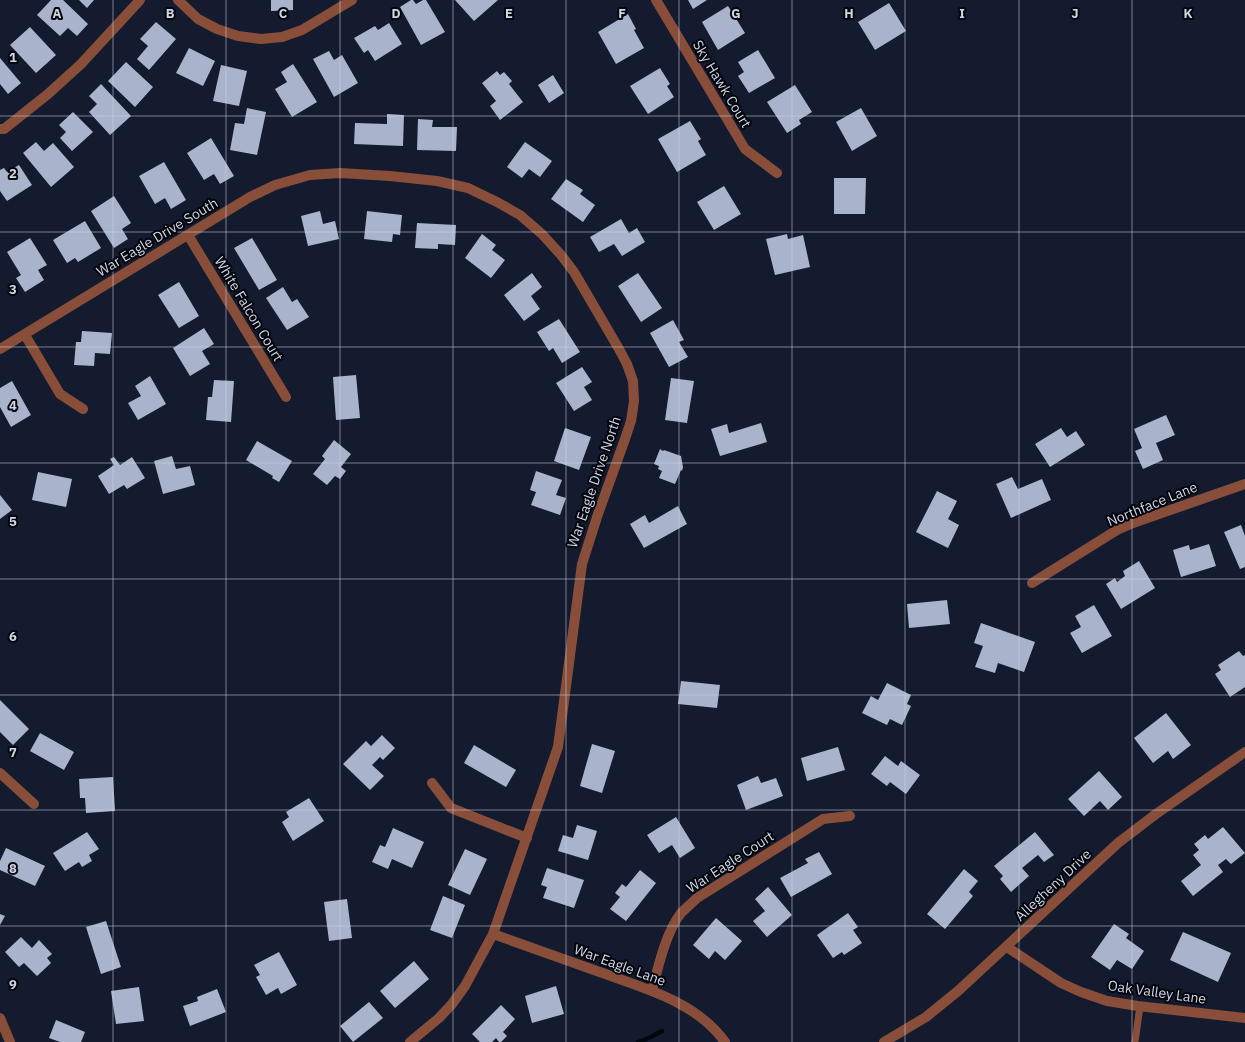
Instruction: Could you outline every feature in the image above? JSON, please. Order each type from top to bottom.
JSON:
[{"type":"street","points":[[0,129],[4,129],[48,94],[81,64],[140,0]]},
{"type":"street","points":[[178,0],[198,19],[217,29],[238,36],[261,39],[282,37],[302,30],[352,0]]},
{"type":"street","name":"Sky Hawk Court","points":[[656,0],[745,149],[777,173]]},
{"type":"street","name":"War Eagle Drive North","points":[[310,175],[340,173],[437,181],[468,188],[520,215],[542,234],[574,272],[627,364],[633,382],[634,401],[631,421],[582,564],[558,747],[493,934],[466,986],[439,1018],[410,1042]]},
{"type":"street","name":"War Eagle Drive South","points":[[0,349],[250,197],[274,185],[310,175]]},
{"type":"street","name":"White Falcon Court","points":[[188,235],[286,397]]},
{"type":"street","points":[[25,335],[60,394],[83,409]]},
{"type":"street","name":"Northface Lane","points":[[1032,583],[1117,530],[1245,484]]},
{"type":"street","name":"Allegheny Drive","points":[[884,1042],[926,1017],[958,991],[1118,844],[1156,814],[1245,752]]},
{"type":"street","points":[[0,773],[34,804]]},
{"type":"street","points":[[432,783],[451,808],[527,838]]},
{"type":"street","name":"War Eagle Court","points":[[652,991],[662,953],[672,929],[681,914],[697,898],[822,819],[850,816]]},
{"type":"street","name":"War Eagle Lane","points":[[493,934],[652,991],[683,1005],[708,1022],[725,1042]]},
{"type":"street","name":"Oak Valley Lane","points":[[1006,947],[1061,983],[1107,1001],[1245,1018]]},
{"type":"street","points":[[0,1018],[10,1042]]},
{"type":"lane","points":[[1135,1042],[1140,1006]]},
{"type":"building","points":[[51,0],[63,0],[88,24],[77,36],[68,28],[60,36],[37,15]]},
{"type":"building","points":[[79,0],[94,0],[87,8]]},
{"type":"building","points":[[271,0],[293,0],[293,10],[271,11]]},
{"type":"building","points":[[413,0],[416,4],[426,0],[445,32],[421,45],[400,7]]},
{"type":"building","points":[[455,0],[498,0],[474,21]]},
{"type":"building","points":[[688,0],[707,0],[693,9]]},
{"type":"building","points":[[889,3],[906,31],[875,50],[858,22]]},
{"type":"building","points":[[728,6],[745,33],[718,50],[702,22]]},
{"type":"building","points":[[628,14],[636,29],[634,30],[644,48],[616,64],[598,32]]},
{"type":"building","points":[[156,22],[176,39],[149,70],[137,59],[148,46],[140,39]]},
{"type":"building","points":[[389,23],[402,44],[375,61],[368,50],[364,53],[354,38],[375,26],[378,30]]},
{"type":"building","points":[[30,27],[56,55],[36,73],[10,45]]},
{"type":"building","points":[[189,48],[215,61],[203,86],[176,73]]},
{"type":"building","points":[[758,50],[775,78],[749,93],[738,76],[744,72],[738,62]]},
{"type":"building","points":[[329,51],[334,60],[342,55],[358,83],[334,97],[313,59]]},
{"type":"building","points":[[0,58],[21,83],[8,94],[0,84]]},
{"type":"building","points":[[126,62],[153,87],[135,107],[108,81]]},
{"type":"building","points":[[293,64],[317,102],[292,117],[275,89],[287,82],[281,72]]},
{"type":"building","points":[[221,65],[247,71],[239,106],[213,101]]},
{"type":"building","points":[[660,68],[670,84],[667,86],[674,97],[648,114],[630,86]]},
{"type":"building","points":[[497,71],[500,75],[504,72],[512,81],[509,84],[523,102],[500,120],[490,106],[496,101],[482,83]]},
{"type":"building","points":[[553,75],[564,93],[549,103],[538,85]]},
{"type":"building","points":[[101,84],[131,116],[110,135],[89,112],[97,104],[89,96]]},
{"type":"building","points":[[795,85],[812,112],[799,120],[801,124],[787,133],[767,102]]},
{"type":"building","points":[[247,108],[266,112],[257,155],[230,150],[235,123],[244,124]]},
{"type":"building","points":[[861,108],[877,136],[852,151],[836,122]]},
{"type":"building","points":[[73,112],[93,132],[72,151],[60,138],[66,132],[59,125]]},
{"type":"building","points":[[387,114],[404,115],[403,146],[354,144],[355,123],[387,124]]},
{"type":"building","points":[[418,119],[433,120],[432,127],[457,127],[456,151],[417,150]]},
{"type":"building","points":[[690,121],[701,139],[698,141],[706,155],[677,172],[658,139]]},
{"type":"building","points":[[211,138],[234,176],[220,184],[214,174],[204,180],[187,153]]},
{"type":"building","points":[[36,142],[44,151],[53,143],[74,167],[51,187],[23,153]]},
{"type":"building","points":[[525,142],[552,161],[540,177],[529,169],[522,178],[507,167]]},
{"type":"building","points":[[164,162],[186,200],[171,209],[165,198],[155,204],[139,176]]},
{"type":"building","points":[[19,165],[32,185],[7,201],[0,191],[0,170],[4,168],[7,172]]},
{"type":"building","points":[[834,178],[866,178],[865,214],[834,214]]},
{"type":"building","points":[[566,179],[583,190],[580,194],[595,205],[583,222],[551,199]]},
{"type":"building","points":[[724,186],[741,214],[714,230],[697,202]]},
{"type":"building","points":[[114,196],[131,223],[122,229],[128,239],[114,248],[91,211]]},
{"type":"building","points":[[320,211],[323,224],[335,221],[339,239],[308,246],[301,216]]},
{"type":"building","points":[[367,211],[402,215],[400,235],[393,234],[392,242],[364,239]]},
{"type":"building","points":[[621,219],[629,233],[637,228],[645,242],[622,256],[614,244],[599,252],[590,237]]},
{"type":"building","points":[[85,221],[101,248],[78,262],[75,258],[67,263],[53,240]]},
{"type":"building","points":[[417,223],[456,225],[455,245],[438,244],[438,249],[415,248]]},
{"type":"building","points":[[482,234],[496,245],[492,250],[505,260],[491,278],[465,258]]},
{"type":"building","points":[[787,234],[788,239],[803,235],[810,267],[775,275],[766,239]]},
{"type":"building","points":[[30,238],[47,265],[38,270],[44,280],[25,292],[16,278],[21,275],[7,252]]},
{"type":"building","points":[[252,238],[277,280],[259,290],[234,248]]},
{"type":"building","points":[[532,273],[542,287],[531,296],[540,309],[524,321],[504,295]]},
{"type":"building","points":[[638,273],[662,308],[641,322],[618,286]]},
{"type":"building","points":[[179,282],[199,316],[179,328],[158,295]]},
{"type":"building","points":[[283,287],[292,302],[297,299],[309,317],[287,330],[266,298]]},
{"type":"building","points":[[559,319],[580,352],[562,363],[553,348],[549,351],[537,332]]},
{"type":"building","points":[[673,320],[684,340],[679,342],[688,357],[669,367],[650,333]]},
{"type":"building","points":[[204,328],[214,344],[202,351],[210,364],[190,376],[173,348]]},
{"type":"building","points":[[82,331],[112,333],[110,354],[95,353],[94,366],[74,365],[76,342],[81,342]]},
{"type":"building","points":[[582,367],[592,382],[584,387],[592,400],[574,411],[556,383]]},
{"type":"building","points":[[356,375],[360,418],[336,420],[333,377]]},
{"type":"building","points":[[150,376],[166,404],[138,420],[128,403],[141,396],[135,386]]},
{"type":"building","points":[[671,378],[694,381],[687,423],[665,420]]},
{"type":"building","points":[[214,380],[234,381],[231,422],[206,420],[208,397],[212,397]]},
{"type":"building","points":[[12,381],[31,415],[11,427],[0,407],[0,388]]},
{"type":"building","points":[[1166,415],[1175,435],[1156,443],[1163,460],[1143,469],[1135,451],[1142,448],[1134,429]]},
{"type":"building","points":[[761,423],[767,442],[720,456],[711,429],[727,424],[729,433]]},
{"type":"building","points":[[565,428],[591,437],[579,470],[554,461]]},
{"type":"building","points":[[1061,428],[1067,437],[1076,431],[1085,445],[1050,467],[1035,444]]},
{"type":"building","points":[[334,440],[351,454],[341,467],[346,471],[340,479],[335,476],[327,485],[313,474],[325,459],[322,456]]},
{"type":"building","points":[[257,441],[292,461],[279,482],[272,478],[273,476],[246,460]]},
{"type":"building","points":[[660,449],[681,456],[683,467],[675,484],[659,478],[662,471],[658,469],[659,466],[654,464]]},
{"type":"building","points":[[172,456],[176,469],[190,466],[195,485],[163,494],[154,461]]},
{"type":"building","points":[[114,457],[120,465],[132,457],[145,478],[127,489],[124,485],[109,494],[98,476],[114,465],[110,459]]},
{"type":"building","points":[[536,471],[562,480],[556,495],[566,498],[560,515],[531,505],[536,492],[530,490]]},
{"type":"building","points":[[38,472],[72,479],[66,507],[32,500]]},
{"type":"building","points":[[1012,477],[1018,489],[1042,479],[1051,500],[1011,518],[996,484]]},
{"type":"building","points":[[937,491],[957,501],[948,519],[959,525],[948,548],[916,532]]},
{"type":"building","points":[[0,495],[12,510],[0,519]]},
{"type":"building","points":[[678,506],[687,524],[644,548],[630,524],[645,515],[649,523]]},
{"type":"building","points":[[1241,525],[1245,536],[1245,567],[1240,569],[1224,532]]},
{"type":"building","points":[[1209,544],[1216,566],[1181,577],[1173,550],[1189,545],[1190,550]]},
{"type":"building","points":[[1139,561],[1155,588],[1121,609],[1106,584],[1115,578],[1117,582],[1125,576],[1123,571]]},
{"type":"building","points":[[947,600],[950,624],[909,628],[907,604]]},
{"type":"building","points":[[1094,605],[1112,636],[1082,653],[1070,633],[1081,627],[1075,616]]},
{"type":"building","points":[[981,623],[1035,642],[1024,672],[998,663],[995,673],[975,667],[983,646],[974,643]]},
{"type":"building","points":[[1239,651],[1243,656],[1245,655],[1245,687],[1230,697],[1215,674],[1221,670],[1218,665]]},
{"type":"building","points":[[681,681],[720,685],[717,708],[678,704]]},
{"type":"building","points":[[887,683],[911,695],[907,704],[911,706],[902,725],[890,719],[887,725],[862,713],[871,696],[878,700]]},
{"type":"building","points":[[0,700],[29,729],[13,745],[0,732]]},
{"type":"building","points":[[1166,713],[1191,745],[1173,759],[1168,751],[1153,763],[1134,738]]},
{"type":"building","points":[[40,733],[74,752],[64,770],[30,751]]},
{"type":"building","points":[[382,735],[395,748],[383,760],[380,757],[372,765],[384,776],[370,790],[343,764],[366,741],[371,746]]},
{"type":"building","points":[[592,744],[615,751],[602,793],[580,786]]},
{"type":"building","points":[[474,745],[516,770],[506,787],[464,763]]},
{"type":"building","points":[[838,747],[845,770],[807,781],[801,758]]},
{"type":"building","points":[[885,756],[898,766],[901,761],[920,775],[906,794],[890,782],[887,786],[871,774]]},
{"type":"building","points":[[1099,771],[1122,797],[1108,810],[1100,801],[1084,816],[1068,799]]},
{"type":"building","points":[[758,776],[761,783],[776,778],[783,796],[746,810],[737,785]]},
{"type":"building","points":[[113,777],[115,811],[86,813],[85,798],[80,798],[79,779]]},
{"type":"building","points":[[309,798],[324,821],[293,841],[282,822],[289,817],[286,812]]},
{"type":"building","points":[[676,817],[695,848],[680,858],[672,845],[659,853],[647,835]]},
{"type":"building","points":[[577,825],[597,831],[588,860],[558,851],[563,835],[573,838]]},
{"type":"building","points":[[1223,827],[1245,853],[1231,864],[1226,859],[1218,865],[1223,872],[1193,896],[1181,881],[1201,865],[1193,855],[1199,850],[1194,844],[1205,835],[1208,839]]},
{"type":"building","points":[[393,828],[424,842],[412,868],[392,859],[388,869],[372,862],[380,845],[385,847]]},
{"type":"building","points":[[87,832],[99,849],[89,855],[92,861],[82,867],[79,862],[65,871],[53,853]]},
{"type":"building","points":[[1035,832],[1054,855],[1044,862],[1038,855],[1022,868],[1029,876],[1011,892],[1000,879],[1003,876],[994,866]]},
{"type":"building","points":[[6,848],[45,866],[35,886],[0,870],[0,861]]},
{"type":"building","points":[[465,849],[487,859],[470,895],[448,885]]},
{"type":"building","points":[[819,852],[832,874],[791,897],[780,878],[808,863],[805,859]]},
{"type":"building","points":[[547,868],[584,880],[574,908],[543,898],[547,887],[541,885]]},
{"type":"building","points":[[964,869],[978,881],[969,892],[973,896],[945,929],[927,914]]},
{"type":"building","points":[[640,870],[656,883],[626,921],[610,909],[620,897],[615,893],[622,884],[626,887]]},
{"type":"building","points":[[768,887],[792,915],[767,937],[753,921],[765,911],[755,899]]},
{"type":"building","points":[[443,896],[465,905],[452,938],[430,930]]},
{"type":"building","points":[[347,899],[352,938],[329,941],[324,902]]},
{"type":"building","points":[[848,913],[858,927],[853,930],[862,943],[844,955],[842,952],[833,958],[817,935]]},
{"type":"building","points":[[0,914],[5,916],[0,925]]},
{"type":"building","points":[[716,918],[742,941],[725,960],[715,951],[709,959],[693,945]]},
{"type":"building","points":[[106,921],[121,967],[101,974],[86,927]]},
{"type":"building","points":[[1114,924],[1129,934],[1126,938],[1144,951],[1132,969],[1117,960],[1110,970],[1091,957]]},
{"type":"building","points":[[1183,932],[1231,953],[1218,982],[1170,960]]},
{"type":"building","points":[[21,937],[32,948],[39,940],[52,954],[47,958],[51,963],[37,976],[24,963],[19,967],[5,952]]},
{"type":"building","points":[[279,952],[297,985],[281,994],[278,988],[266,995],[256,977],[260,975],[254,965]]},
{"type":"building","points":[[414,961],[429,979],[395,1008],[380,991]]},
{"type":"building","points":[[556,986],[564,1014],[532,1023],[525,996]]},
{"type":"building","points":[[139,987],[144,1021],[116,1024],[111,991]]},
{"type":"building","points":[[217,989],[226,1012],[190,1026],[183,1006],[198,1001],[197,997]]},
{"type":"building","points":[[369,1002],[383,1018],[353,1042],[340,1026]]},
{"type":"building","points":[[501,1005],[515,1019],[503,1032],[507,1036],[501,1042],[499,1042],[496,1038],[492,1042],[480,1042],[472,1034]]},
{"type":"building","points":[[56,1020],[85,1032],[81,1042],[60,1042],[49,1038]]},
{"type":"waterway","points":[[638,1042],[662,1031]]}]
